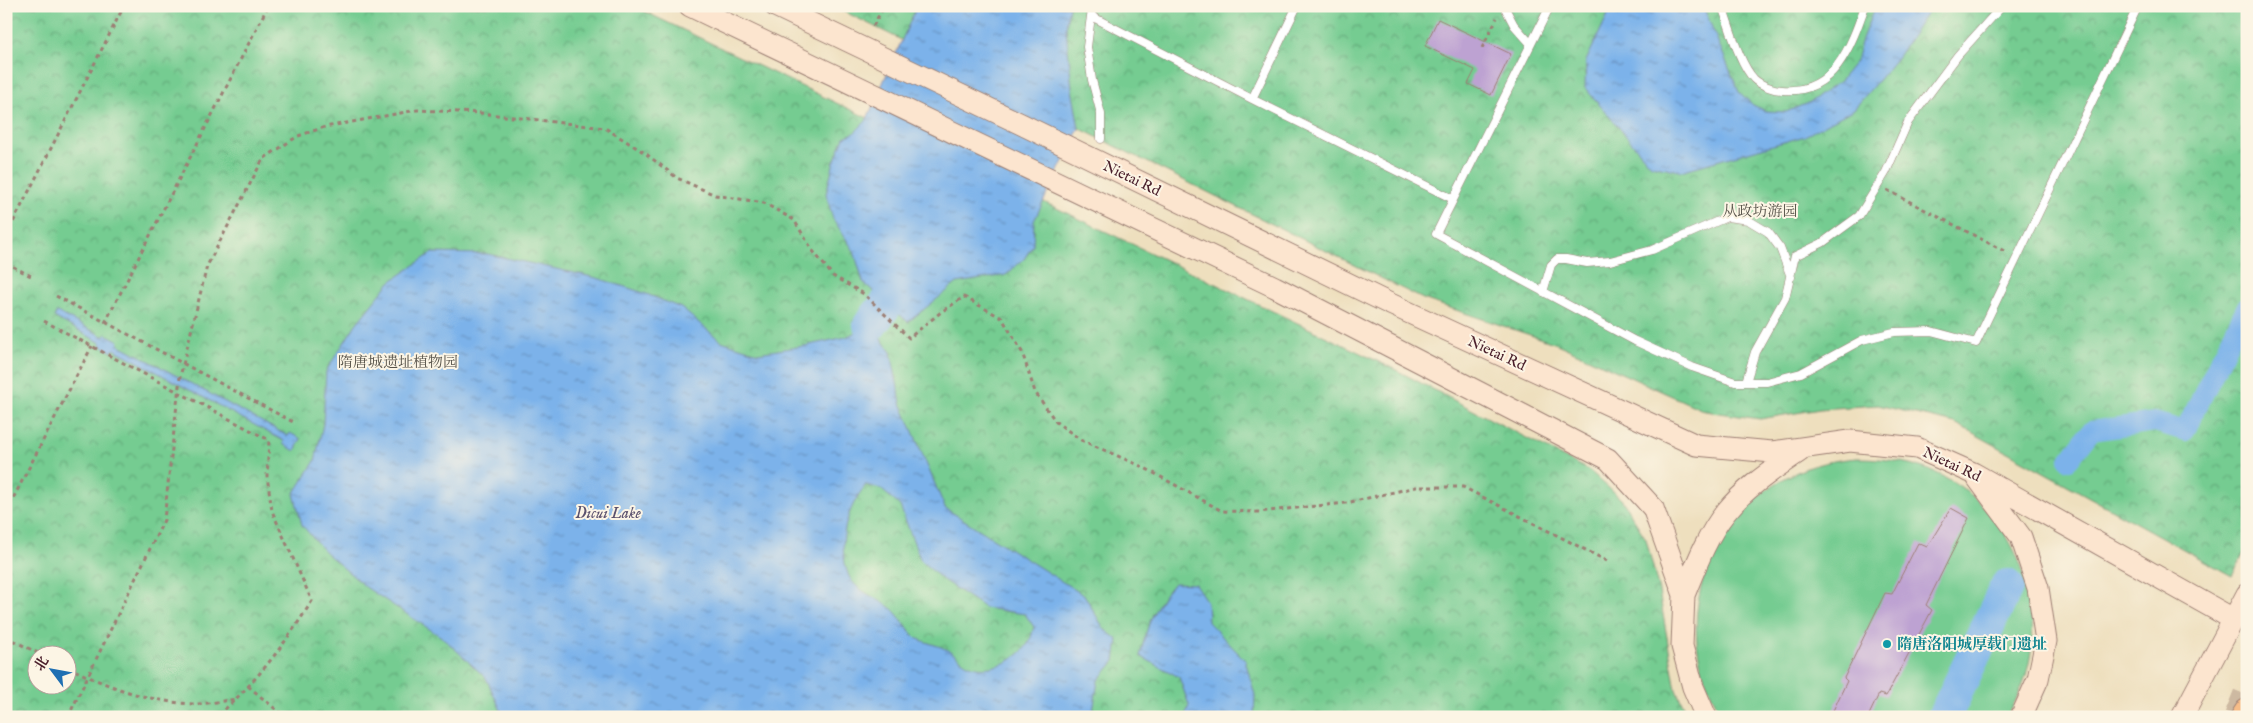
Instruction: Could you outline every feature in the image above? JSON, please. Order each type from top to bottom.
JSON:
[{"type":"main road","points":[[690,6],[1275,287],[1608,459],[1653,508],[1684,595]]},
{"type":"main road","name":"Nietai Rd","points":[[775,6],[1363,291],[1696,445],[1772,452],[1850,441],[1917,448],[1973,473],[2233,619]]},
{"type":"main road","points":[[1706,717],[1693,687],[1682,646],[1684,595],[1698,560],[1725,512],[1763,476],[1804,448]]},
{"type":"main road","points":[[1973,473],[2021,537],[2038,588],[2046,641],[2038,679],[2021,717]]},
{"type":"main road","points":[[2182,717],[2247,594]]},
{"type":"main road","points":[[2243,717],[2247,711]]},
{"type":"lane","points":[[1093,6],[1090,16],[1087,47],[1092,80],[1101,114],[1101,139]]},
{"type":"lane","points":[[1252,99],[1297,6]]},
{"type":"lane","points":[[1504,6],[1514,25],[1531,44]]},
{"type":"lane","points":[[1550,6],[1436,234],[1635,341],[1692,367],[1735,382],[1767,382],[1801,373],[1862,340],[1894,332],[1931,331],[1976,343],[2138,6]]},
{"type":"lane","points":[[1722,6],[1744,64],[1755,81],[1776,90],[1794,91],[1811,86],[1830,75],[1843,60],[1854,38],[1865,6]]},
{"type":"lane","points":[[1746,382],[1755,352],[1785,298],[1796,256],[1822,242],[1859,216],[1886,172],[1908,122],[1958,54],[2002,6]]},
{"type":"lane","points":[[1090,16],[1453,199]]},
{"type":"lane","points":[[1543,292],[1551,265],[1557,259],[1587,263],[1610,261],[1652,250],[1727,217],[1748,220],[1768,232],[1780,248],[1790,277]]},
{"type":"path","points":[[6,236],[124,6]]},
{"type":"path","points":[[105,322],[268,6]]},
{"type":"path","points":[[873,26],[884,6]]},
{"type":"path","points":[[1482,48],[1499,15]]},
{"type":"path","points":[[68,717],[164,520],[178,392],[207,266],[263,159],[298,136],[325,127],[418,110],[480,114],[605,128],[645,153],[677,178],[714,195],[764,203],[794,220],[813,251],[833,276],[864,294],[909,338],[964,296],[1002,318],[1022,352],[1035,392],[1056,422],[1080,440],[1143,466],[1222,511],[1258,512],[1346,503],[1416,487],[1463,487],[1607,561]]},
{"type":"path","points":[[1878,185],[2017,258]]},
{"type":"path","points":[[6,263],[31,276]]},
{"type":"path","points":[[56,296],[295,423]]},
{"type":"path","points":[[44,321],[270,440],[267,476],[272,512],[312,601],[294,629],[248,686],[216,717]]},
{"type":"path","points":[[6,512],[92,346]]},
{"type":"path","points":[[6,637],[28,648]]},
{"type":"path","points":[[78,672],[140,696],[194,704],[236,699]]},
{"type":"path","points":[[248,686],[285,717]]},
{"type":"green space","name":"隋唐城遗址植物园","points":[[6,6],[633,6],[1396,370],[1590,471],[1622,500],[1646,539],[1659,591],[1676,690],[1689,717],[6,717]]},
{"type":"green space","name":"从政坊游园","points":[[833,6],[2247,6],[2247,548],[2232,576],[1955,423],[1878,405],[1820,409],[1760,419],[1705,411],[1557,344],[1423,299]]},
{"type":"green space","points":[[1857,458],[1902,462],[1924,468],[1945,477],[1974,497],[1997,522],[2015,552],[2027,584],[2032,618],[2031,652],[2022,686],[2006,717],[1722,717],[1711,695],[1703,672],[1696,629],[1698,601],[1705,575],[1715,550],[1729,527],[1747,507],[1768,489],[1791,475],[1815,465]]},
{"type":"water","points":[[917,6],[1069,6],[1066,28],[1072,89],[1079,128],[1034,221],[1033,245],[1024,259],[1006,275],[957,283],[908,322],[863,282],[854,251],[833,219],[826,194],[833,165],[844,137],[854,133],[866,121]]},
{"type":"water","points":[[1612,6],[1703,6],[1739,92],[1753,105],[1766,111],[1786,112],[1810,102],[1839,82],[1856,61],[1862,39],[1875,6],[1932,6],[1897,58],[1854,109],[1805,136],[1681,171],[1651,165],[1585,88],[1586,61]]},
{"type":"water","name":"Dicui Lake","points":[[432,253],[488,254],[597,278],[644,293],[681,308],[721,341],[758,353],[846,337],[870,325],[891,352],[901,403],[945,508],[1085,596],[1104,629],[1118,640],[1115,661],[1098,681],[1092,717],[504,717],[486,678],[443,638],[367,588],[325,552],[302,525],[294,494],[315,461],[323,424],[326,371],[356,324],[390,282]],"holes":[[[866,485],[881,489],[900,506],[921,561],[943,580],[985,608],[1025,614],[1034,627],[1030,639],[1022,651],[1002,664],[985,668],[967,664],[948,650],[916,638],[892,609],[861,590],[851,580],[843,550],[845,527],[853,505]]]},
{"type":"water","points":[[57,312],[104,337],[106,334],[119,341],[118,344],[288,436],[290,433],[301,439],[295,451],[283,444],[284,441],[114,349],[112,352],[100,345],[101,343],[54,317]]},
{"type":"water","points":[[1174,583],[1195,584],[1207,602],[1208,622],[1245,660],[1255,695],[1254,717],[1185,717],[1189,705],[1179,677],[1140,656],[1152,617]]},
{"type":"building","points":[[1438,19],[1511,54],[1491,95],[1468,84],[1475,70],[1425,46]]},
{"type":"building","name":"隋唐洛阳城厚载门遗址","points":[[1951,508],[1969,518],[1926,605],[1932,610],[1886,696],[1879,694],[1868,717],[1830,717],[1847,681],[1844,678],[1885,593],[1892,594],[1918,543],[1927,547]]},
{"type":"waterway","points":[[870,325],[887,303]]},
{"type":"waterway","points":[[2069,460],[2091,431],[2155,422],[2185,431],[2247,306]]},
{"type":"waterway","points":[[1944,717],[2007,586]]},
{"type":"tunnel","points":[[2238,717],[2247,695]]},
{"type":"place","name":"隋唐洛阳城厚载门遗址","points":[[1887,644]]}]
